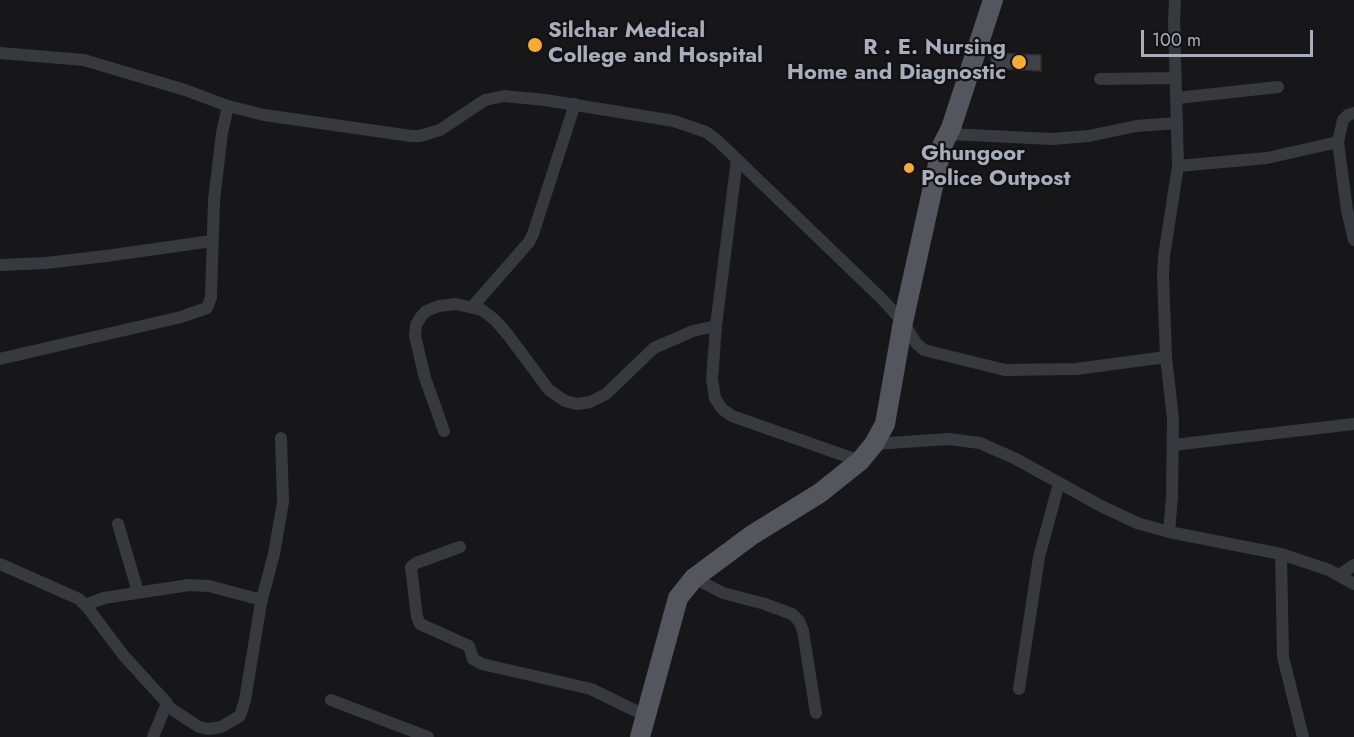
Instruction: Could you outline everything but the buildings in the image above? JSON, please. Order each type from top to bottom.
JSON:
[{"type":"main road","points":[[640,737],[678,598],[694,578],[752,535],[820,493],[860,461],[874,444],[885,424],[903,322],[942,146],[949,134],[993,0]]},
{"type":"street","points":[[1169,532],[1173,445],[1172,401],[1163,308],[1164,256],[1178,166],[1175,0]]},
{"type":"street","points":[[0,53],[84,60],[185,90],[228,106],[288,119],[420,136],[440,130],[485,100],[495,97],[516,96],[674,121],[706,132],[718,141],[852,269],[903,322],[916,343],[924,350],[1005,370],[1076,369],[1166,357]]},
{"type":"street","points":[[1100,80],[1176,78]]},
{"type":"street","points":[[1177,98],[1278,87]]},
{"type":"street","points":[[473,306],[529,242],[575,104]]},
{"type":"street","points":[[0,359],[182,317],[203,310],[209,304],[214,200],[222,133],[228,106]]},
{"type":"street","points":[[1354,113],[1343,120],[1338,142],[1347,210],[1354,240]]},
{"type":"street","points":[[949,134],[1052,139],[1089,136],[1136,126],[1177,123]]},
{"type":"street","points":[[1178,166],[1267,158],[1338,142]]},
{"type":"street","points":[[737,159],[716,326],[712,390],[714,399],[732,416],[860,461]]},
{"type":"street","points":[[0,265],[86,258],[212,241]]},
{"type":"street","points":[[444,431],[415,336],[416,325],[426,312],[439,306],[456,304],[473,306],[482,310],[495,320],[549,390],[565,401],[577,404],[590,402],[606,394],[654,348],[693,331],[716,326]]},
{"type":"street","points":[[1173,445],[1354,424]]},
{"type":"street","points":[[0,564],[79,599],[124,656],[165,700],[167,706],[199,727],[208,729],[221,727],[240,716],[245,700],[262,600],[274,554],[283,502],[281,438]]},
{"type":"street","points":[[874,444],[949,438],[980,442],[1017,459],[1119,515],[1169,532],[1281,554],[1339,575],[1354,584]]},
{"type":"street","points":[[1019,689],[1039,557],[1059,483]]},
{"type":"street","points":[[118,524],[138,592]]},
{"type":"street","points":[[460,547],[416,563],[411,567],[417,617],[420,624],[469,646],[473,659],[483,664],[591,689],[646,716]]},
{"type":"street","points":[[1281,554],[1283,657],[1303,737]]},
{"type":"street","points":[[1339,575],[1354,565]]},
{"type":"street","points":[[694,578],[723,593],[792,614],[799,621],[803,630],[816,713]]},
{"type":"street","points":[[85,605],[98,599],[138,592],[200,585],[262,600]]},
{"type":"street","points":[[331,700],[428,737]]},
{"type":"street","points":[[153,737],[167,706]]},
{"type":"place","name":"Silchar Medical College and Hospital","points":[[535,45]]},
{"type":"place","name":"R . E. Nursing Home and Diagnostic","points":[[1019,62]]},
{"type":"place","name":"Ghungoor Police Outpost","points":[[909,168]]}]
